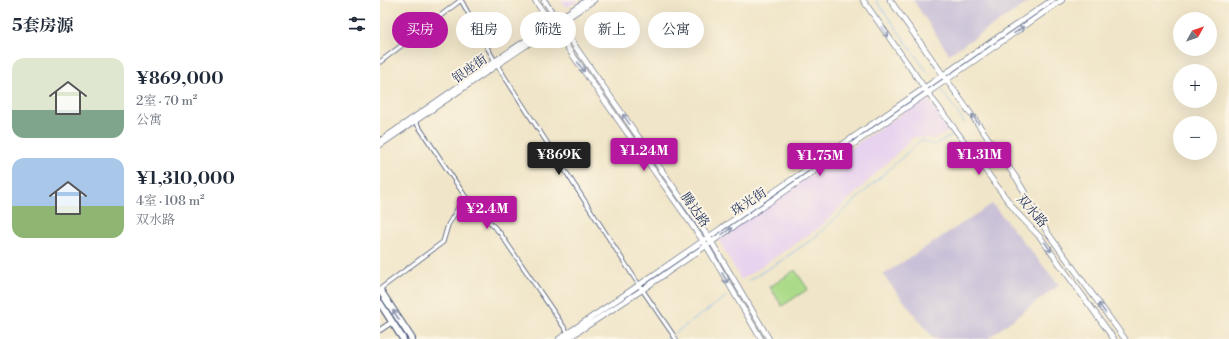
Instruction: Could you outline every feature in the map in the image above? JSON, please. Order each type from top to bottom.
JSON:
[{"type":"main road","name":"腾达路","points":[[535,0],[543,12]]},
{"type":"main road","name":"腾达路","points":[[544,0],[552,12]]},
{"type":"main road","points":[[571,12],[587,0]]},
{"type":"main road","points":[[574,12],[594,0]]},
{"type":"main road","name":"双水路","points":[[863,0],[927,91],[1017,212],[1040,237],[1114,339]]},
{"type":"main road","name":"双水路","points":[[890,0],[1017,179],[1047,232],[1125,339]]},
{"type":"main road","name":"珠光街","points":[[946,78],[1052,0]]},
{"type":"main road","name":"珠光街","points":[[567,339],[704,243],[1062,0]]},
{"type":"main road","points":[[380,141],[520,47]]},
{"type":"main road","name":"腾达路","points":[[567,48],[704,243],[761,339]]},
{"type":"main road","name":"腾达路","points":[[576,48],[710,239],[769,339]]},
{"type":"main road","name":"银座街","points":[[380,145],[496,63]]},
{"type":"main road","name":"珠光街","points":[[559,339],[641,288]]},
{"type":"main road","points":[[380,289],[412,339]]},
{"type":"main road","points":[[380,304],[403,339]]},
{"type":"street","points":[[380,62],[461,0],[496,63],[641,288],[676,339]]},
{"type":"street","points":[[415,121],[466,196],[500,233],[568,333]]},
{"type":"street","points":[[380,289],[443,242],[448,225],[466,196]]},
{"type":"street","points":[[380,330],[392,322]]},
{"type":"shaded area","points":[[560,0],[579,0],[568,7]]},
{"type":"shaded area","points":[[913,0],[1032,0],[949,54]]},
{"type":"shaded area","points":[[927,97],[950,131],[934,139],[914,137],[819,228],[741,280],[717,237]]},
{"type":"shaded area","points":[[992,204],[1059,285],[987,339],[934,339],[883,275]]},
{"type":"green space","points":[[795,270],[808,289],[782,306],[770,287]]},
{"type":"waterway","points":[[876,0],[928,73]]},
{"type":"waterway","points":[[942,91],[965,123]]},
{"type":"waterway","points":[[748,281],[814,238],[921,140],[933,145],[953,135]]},
{"type":"waterway","points":[[675,333],[726,297]]},
{"type":"waterway","points":[[667,339],[672,335]]}]
